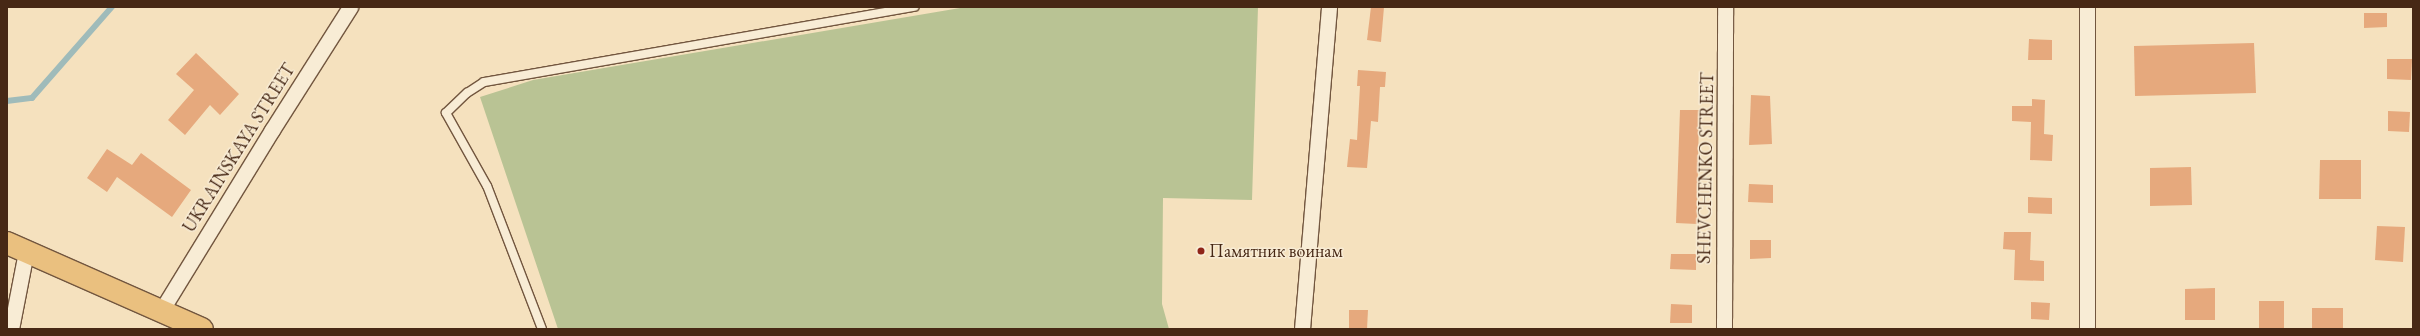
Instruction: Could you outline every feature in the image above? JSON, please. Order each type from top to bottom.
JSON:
[{"type":"highway","points":[[17,248],[202,329]]},
{"type":"street","name":"UKRAINSKAYA STREET","points":[[161,311],[272,130],[350,7]]},
{"type":"street","points":[[1302,329],[1329,7]]},
{"type":"street","name":"SHEVCHENKO STREET","points":[[1724,329],[1725,7]]},
{"type":"street","points":[[2087,7],[2087,329]]},
{"type":"street","points":[[11,329],[17,248]]},
{"type":"lane","points":[[542,329],[487,186],[446,113],[467,93],[484,82],[915,7]]},
{"type":"green space","points":[[966,7],[1258,7],[1252,200],[1163,198],[1162,304],[1169,329],[558,329],[480,97],[533,80]]},
{"type":"building","points":[[1371,7],[1384,7],[1381,42],[1367,40]]},
{"type":"building","points":[[2364,13],[2387,13],[2387,27],[2364,28]]},
{"type":"building","points":[[2029,39],[2052,40],[2052,60],[2028,60]]},
{"type":"building","points":[[2254,43],[2256,93],[2135,96],[2134,46]]},
{"type":"building","points":[[196,53],[239,94],[220,115],[210,105],[185,135],[168,120],[194,90],[176,74]]},
{"type":"building","points":[[2387,59],[2412,59],[2411,80],[2387,79]]},
{"type":"building","points":[[1358,70],[1386,72],[1385,87],[1380,87],[1378,122],[1371,121],[1367,168],[1347,167],[1350,139],[1357,140],[1360,86],[1357,86]]},
{"type":"building","points":[[1751,95],[1770,96],[1772,144],[1749,145]]},
{"type":"building","points":[[2032,99],[2045,100],[2044,134],[2053,135],[2052,161],[2030,160],[2031,122],[2012,121],[2012,106],[2032,106]]},
{"type":"building","points":[[1680,110],[1699,110],[1697,224],[1676,223]]},
{"type":"building","points":[[2388,111],[2410,112],[2409,132],[2388,131]]},
{"type":"building","points":[[107,149],[132,165],[141,153],[191,190],[172,217],[117,177],[107,192],[87,178]]},
{"type":"building","points":[[2320,160],[2361,160],[2361,199],[2319,199]]},
{"type":"building","points":[[2191,167],[2192,205],[2150,206],[2150,168]]},
{"type":"building","points":[[1749,184],[1773,185],[1773,203],[1748,202]]},
{"type":"building","points":[[2028,197],[2052,198],[2052,214],[2028,213]]},
{"type":"building","points":[[2377,226],[2405,227],[2403,262],[2375,260]]},
{"type":"building","points":[[2004,232],[2031,232],[2030,260],[2044,261],[2044,281],[2014,280],[2015,250],[2003,249]]},
{"type":"building","points":[[1750,240],[1771,240],[1771,258],[1750,259]]},
{"type":"building","points":[[1671,254],[1696,254],[1696,270],[1670,269]]},
{"type":"building","points":[[2215,288],[2215,320],[2185,320],[2185,289]]},
{"type":"building","points":[[2259,301],[2284,301],[2284,329],[2259,329]]},
{"type":"building","points":[[2031,302],[2050,303],[2049,320],[2031,319]]},
{"type":"building","points":[[1671,304],[1692,305],[1692,323],[1670,323]]},
{"type":"building","points":[[2312,308],[2343,308],[2343,329],[2312,329]]},
{"type":"building","points":[[1349,310],[1368,310],[1367,329],[1349,328]]},
{"type":"waterway","points":[[7,101],[32,98],[112,7]]},
{"type":"place","name":"Памятник воинам","points":[[1201,251]]}]
